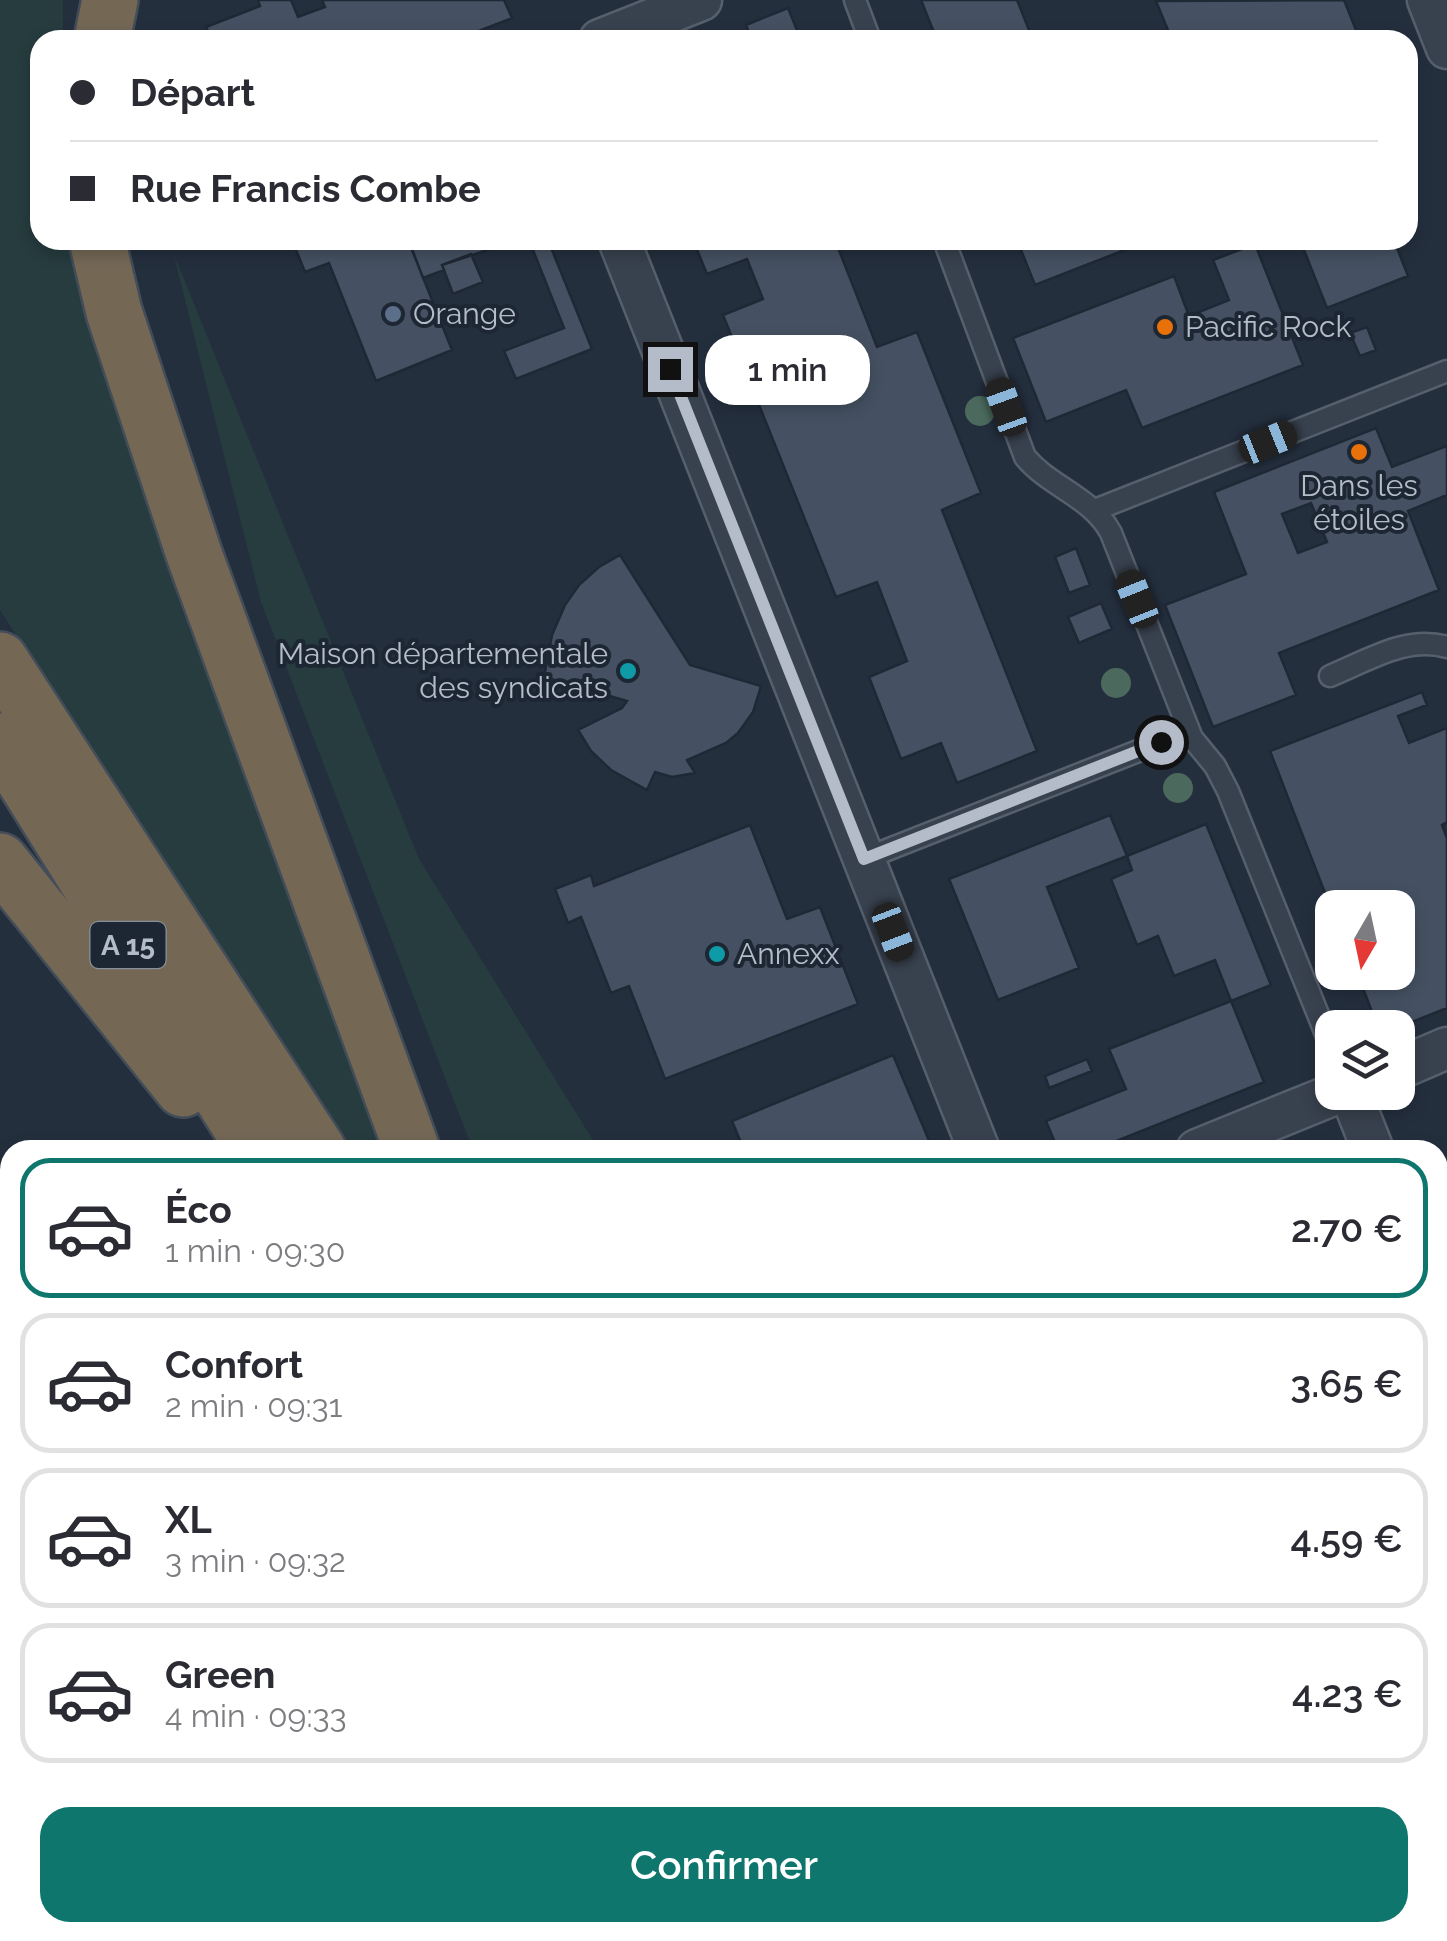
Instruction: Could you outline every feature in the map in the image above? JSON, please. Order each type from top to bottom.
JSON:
[{"type":"highway","points":[[79,30],[81,0]]},
{"type":"highway","points":[[104,30],[110,0]]},
{"type":"highway","points":[[99,250],[114,312],[194,554],[408,1140]]},
{"type":"highway","name":"A 15","points":[[0,660],[312,1140]]},
{"type":"highway","name":"A 15","points":[[0,741],[249,1140]]},
{"type":"highway","points":[[0,861],[176,1082],[232,1140]]},
{"type":"street","points":[[625,30],[701,0]]},
{"type":"street","points":[[1428,0],[1447,48]]},
{"type":"street","points":[[623,250],[974,1140]]},
{"type":"street","points":[[1415,1062],[1447,1048]]},
{"type":"street","points":[[1222,1140],[1315,1102]]},
{"type":"street","points":[[1357,1110],[1369,1140]]},
{"type":"lane","points":[[855,0],[866,30]]},
{"type":"lane","points":[[948,250],[1025,456],[1048,479],[1095,510],[1111,533],[1189,731],[1228,791],[1316,1010]]},
{"type":"lane","points":[[1095,510],[1447,371]]},
{"type":"lane","points":[[1330,676],[1404,646],[1427,641],[1447,646]]},
{"type":"lane","points":[[864,859],[1189,731]]},
{"type":"green space","points":[[0,0],[63,0],[63,30],[30,30],[30,250],[75,250],[90,322],[181,607],[382,1140],[343,1140],[0,610]]},
{"type":"green space","points":[[173,252],[419,859],[593,1140],[469,1140],[261,602]]},
{"type":"building","points":[[258,0],[291,0],[298,17],[325,7],[322,0],[504,0],[512,18],[481,30],[206,27],[260,6]]},
{"type":"building","points":[[921,0],[1017,0],[1029,30],[933,30]]},
{"type":"building","points":[[1344,0],[1356,30],[1168,30],[1156,1]]},
{"type":"building","points":[[788,8],[797,30],[748,30],[746,25]]},
{"type":"building","name":"Orange","points":[[296,250],[412,250],[452,350],[376,381],[329,263],[305,272]]},
{"type":"building","points":[[412,250],[488,250],[442,265],[444,270],[423,278]]},
{"type":"building","points":[[533,250],[552,250],[592,349],[516,379],[504,351],[564,328]]},
{"type":"building","points":[[697,250],[839,250],[877,347],[917,332],[981,493],[942,510],[1037,751],[957,783],[941,743],[901,759],[869,677],[907,661],[877,582],[836,597],[723,315],[763,299],[747,259],[707,274]]},
{"type":"building","points":[[1021,250],[1124,250],[1035,285]]},
{"type":"building","name":"Pacific Rock","points":[[1239,250],[1257,250],[1303,365],[1142,428],[1126,390],[1046,422],[1013,338],[1174,276],[1189,316],[1229,300],[1213,260]]},
{"type":"building","points":[[1304,250],[1398,250],[1408,276],[1327,308]]},
{"type":"building","points":[[471,254],[483,282],[453,294],[442,265]]},
{"type":"building","points":[[1367,327],[1376,350],[1360,356],[1350,333]]},
{"type":"building","points":[[1376,428],[1392,467],[1447,446],[1447,495],[1408,511],[1439,590],[1279,653],[1296,695],[1213,727],[1165,605],[1246,574],[1214,492]],"holes":[[[1311,503],[1327,542],[1298,553],[1282,514]]]},
{"type":"building","points":[[1076,548],[1090,585],[1069,593],[1055,557]]},
{"type":"building","name":"Maison départementale des syndicats","points":[[620,555],[690,665],[761,686],[753,712],[738,733],[726,743],[687,760],[695,773],[672,777],[655,772],[647,790],[611,770],[591,751],[578,730],[622,708],[627,701],[544,677],[552,635],[565,605],[579,585]]},
{"type":"building","points":[[1101,603],[1112,629],[1079,643],[1068,617]]},
{"type":"building","points":[[1422,692],[1427,705],[1398,716],[1409,743],[1447,728],[1447,822],[1442,825],[1447,838],[1447,1008],[1415,1021],[1415,1010],[1371,1010],[1364,990],[1415,990],[1415,890],[1324,890],[1270,751]]},
{"type":"building","points":[[1110,815],[1127,856],[1047,887],[1079,968],[998,1000],[949,879]]},
{"type":"building","points":[[1206,824],[1271,985],[1231,1001],[1215,960],[1174,976],[1158,936],[1137,945],[1111,879],[1132,870],[1127,856]]},
{"type":"building","name":"Annexx","points":[[750,825],[787,919],[820,907],[858,1004],[665,1079],[629,986],[611,993],[581,917],[568,923],[555,889],[591,875],[594,886]]},
{"type":"building","points":[[1231,1001],[1264,1082],[1119,1140],[1054,1140],[1046,1121],[1126,1089],[1109,1049]]},
{"type":"building","points":[[893,1055],[929,1140],[740,1140],[732,1121]]},
{"type":"building","points":[[1087,1059],[1092,1071],[1049,1088],[1045,1076]]},
{"type":"place","name":"Orange","points":[[393,314]]},
{"type":"place","name":"Pacific Rock","points":[[1165,327]]},
{"type":"place","name":"Dans les étoiles","points":[[1359,452]]},
{"type":"place","name":"Maison départementale des syndicats","points":[[628,671]]},
{"type":"place","name":"Annexx","points":[[717,954]]},
{"type":"route","points":[[670,369],[864,859],[1161,742]]}]
